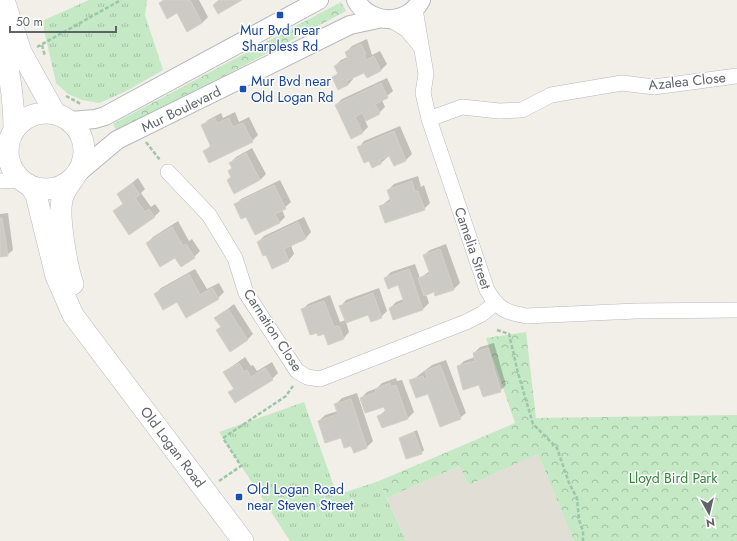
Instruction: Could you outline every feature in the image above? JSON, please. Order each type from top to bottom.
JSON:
[{"type":"main road","points":[[0,31],[14,107],[7,147],[8,159],[13,171],[26,184],[42,190],[54,189],[65,185],[76,175],[85,153],[84,141],[78,130],[63,117],[21,52],[4,0]]},
{"type":"main road","points":[[8,137],[22,120],[32,115],[44,112],[63,117]]},
{"type":"main road","name":"Old Logan Road","points":[[76,175],[64,194],[61,202],[69,272],[104,354]]},
{"type":"main road","name":"Old Logan Road","points":[[26,184],[36,195],[56,276],[73,315],[104,354],[243,541]]},
{"type":"street","name":"Mur Boulevard","points":[[63,117],[95,120],[105,116],[320,0]]},
{"type":"street","points":[[356,0],[367,13],[385,19]]},
{"type":"street","name":"Mur Boulevard","points":[[76,175],[117,140],[350,25],[408,14],[420,3]]},
{"type":"street","name":"Camelia Street","points":[[420,3],[421,47],[426,74],[423,93],[429,119],[487,290],[495,304],[509,312],[526,316],[636,311],[737,310]]},
{"type":"street","name":"Camelia Street","points":[[385,19],[407,30],[421,47]]},
{"type":"street","name":"Azalea Close","points":[[429,119],[462,107],[499,111],[522,110],[551,94],[622,83],[654,88],[737,76]]},
{"type":"street","name":"Carnation Close","points":[[168,172],[209,215],[235,258],[246,293],[297,371],[307,377],[320,379],[466,322],[482,314],[495,304]]},
{"type":"street","points":[[0,181],[26,184]]},
{"type":"path","points":[[21,52],[42,45],[121,0]]},
{"type":"path","points":[[42,45],[46,63]]},
{"type":"path","points":[[63,94],[86,105]]},
{"type":"path","points":[[146,142],[168,172]]},
{"type":"path","points":[[497,330],[509,334],[518,373],[533,424],[557,448],[569,483],[577,498],[579,520],[583,531],[583,541]]},
{"type":"path","points":[[205,490],[241,466],[223,438],[286,396],[301,374]]},
{"type":"shaded area","points":[[538,454],[574,541],[406,541],[387,498],[459,466],[469,485]]},
{"type":"green space","points":[[89,0],[147,0],[145,15],[163,70],[128,90],[99,103],[82,100],[68,94],[56,83],[42,21]]},
{"type":"green space","points":[[341,2],[346,11],[117,133],[113,124]]},
{"type":"green space","name":"Lloyd Bird Park","points":[[526,332],[536,418],[737,415],[737,541],[574,541],[538,454],[469,485],[459,466],[387,498],[379,481],[515,423],[486,338]]},
{"type":"green space","points":[[304,402],[337,495],[379,481],[406,541],[290,541],[219,432]]},
{"type":"building","points":[[165,0],[190,0],[202,23],[187,32],[177,13],[167,19],[159,3]]},
{"type":"building","points":[[219,0],[242,0],[218,14],[213,5]]},
{"type":"building","points":[[361,44],[366,54],[364,55],[366,60],[374,56],[381,71],[367,78],[364,73],[346,81],[348,85],[338,90],[332,77],[338,74],[334,66],[348,59],[345,52]]},
{"type":"building","points":[[381,83],[388,98],[375,104],[380,114],[366,121],[362,113],[355,117],[363,133],[351,139],[335,105]]},
{"type":"building","points":[[215,118],[217,123],[229,118],[233,127],[243,123],[253,142],[209,163],[203,151],[211,147],[201,125]]},
{"type":"building","points":[[394,131],[406,161],[394,166],[389,156],[380,160],[381,164],[372,168],[369,161],[364,163],[357,147]]},
{"type":"building","points":[[246,153],[260,180],[234,194],[227,180],[231,177],[228,171],[232,168],[229,163]]},
{"type":"building","points":[[412,181],[415,192],[418,191],[425,210],[385,223],[379,206],[391,202],[387,190]]},
{"type":"building","points":[[132,183],[140,195],[135,198],[145,212],[149,209],[155,217],[129,235],[113,211],[123,204],[117,194]]},
{"type":"building","points":[[274,185],[286,209],[275,214],[280,223],[255,235],[246,217],[241,219],[234,204]]},
{"type":"building","points":[[0,218],[2,218],[8,256],[0,257]]},
{"type":"building","points":[[298,222],[306,239],[284,249],[289,261],[272,269],[266,255],[263,256],[257,242]]},
{"type":"building","points":[[172,227],[183,246],[186,244],[195,258],[181,267],[175,258],[160,267],[146,243]]},
{"type":"building","points":[[440,249],[454,290],[435,296],[434,292],[424,296],[418,278],[430,274],[423,255]]},
{"type":"building","points":[[409,269],[423,310],[393,320],[389,308],[404,302],[398,285],[388,289],[384,278]]},
{"type":"building","points":[[189,274],[200,295],[212,288],[219,299],[186,318],[177,302],[163,310],[154,294]]},
{"type":"building","points":[[373,293],[382,318],[371,322],[368,315],[346,323],[339,306]]},
{"type":"building","points":[[324,301],[334,327],[339,326],[344,339],[328,345],[324,334],[318,336],[317,333],[310,335],[301,309]]},
{"type":"building","points":[[228,309],[248,340],[230,352],[216,330],[221,327],[214,318]]},
{"type":"building","points":[[488,348],[501,392],[483,397],[479,385],[463,390],[457,366],[475,361],[473,353]]},
{"type":"building","points":[[239,363],[244,372],[247,370],[251,377],[265,368],[273,380],[235,403],[228,392],[234,389],[223,372]]},
{"type":"building","points":[[440,365],[461,419],[440,427],[428,394],[416,398],[409,380],[423,376],[424,379],[427,378],[425,371]]},
{"type":"building","points":[[390,383],[391,387],[396,385],[408,419],[382,428],[377,416],[386,413],[384,407],[365,413],[360,398],[376,392],[375,389]]},
{"type":"building","points":[[351,399],[367,448],[354,453],[351,446],[344,448],[341,438],[325,443],[318,421],[338,414],[334,404]]},
{"type":"building","points":[[414,432],[422,454],[406,459],[399,438]]},
{"type":"place","name":"Mur Bvd near Sharpless Rd","points":[[280,15]]},
{"type":"place","name":"Mur Bvd near Old Logan Rd","points":[[243,89]]},
{"type":"place","name":"Old Logan Road near Steven Street","points":[[239,497]]}]
